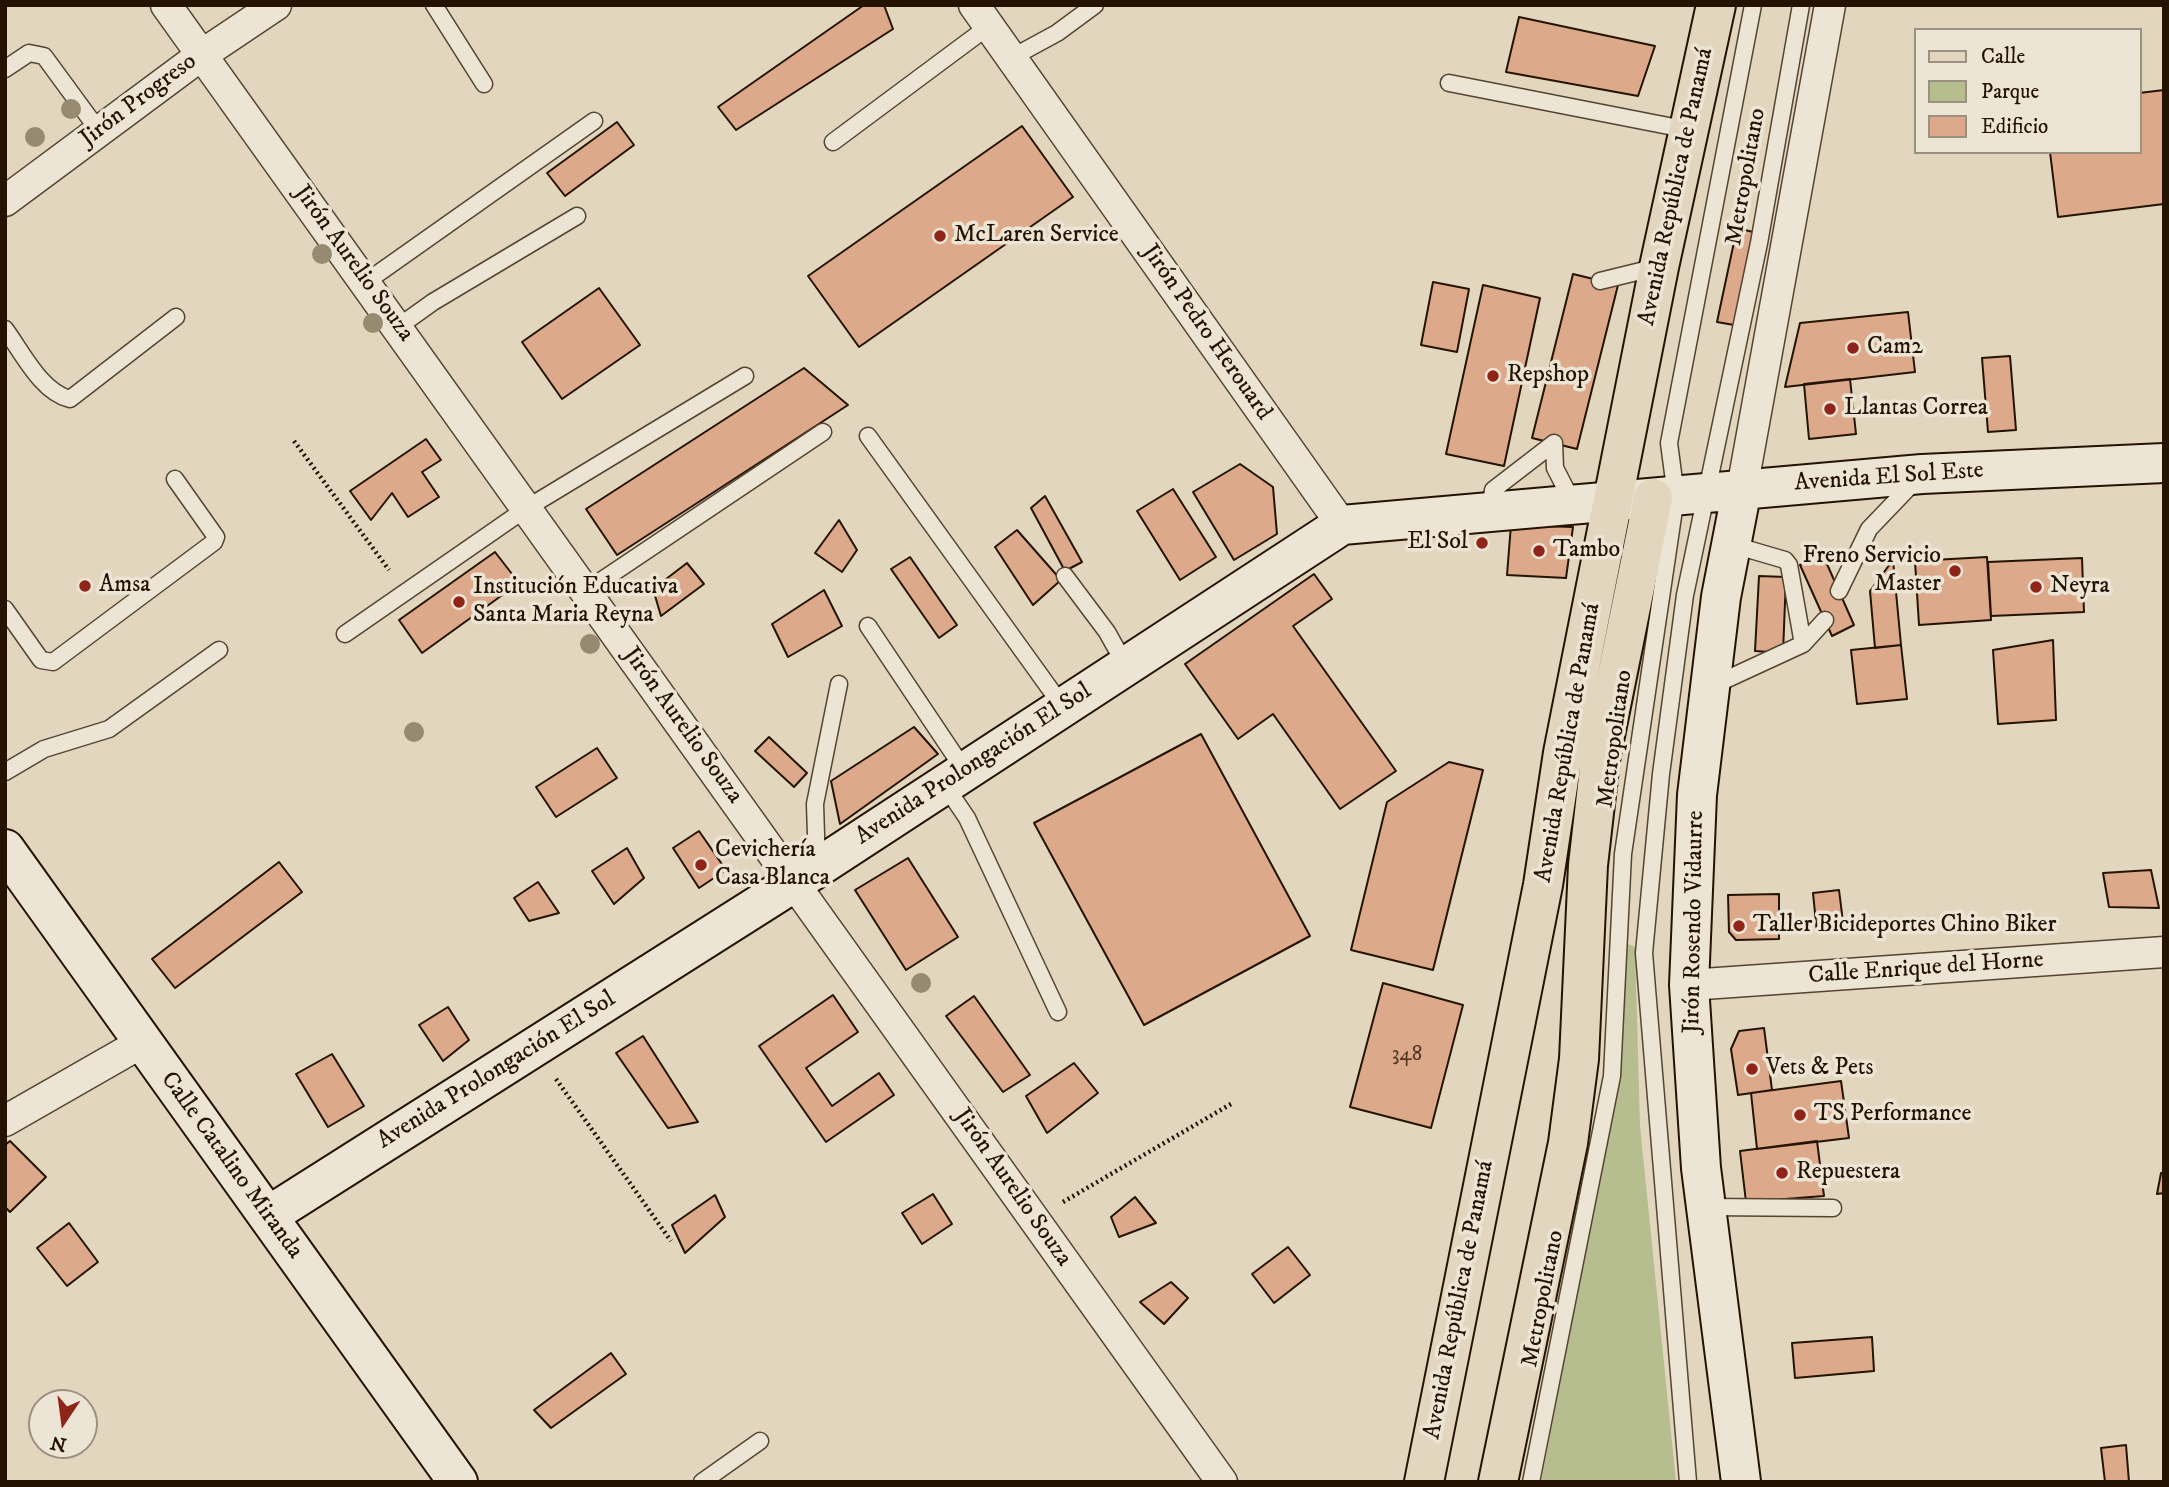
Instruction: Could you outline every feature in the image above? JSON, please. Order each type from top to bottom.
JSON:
[{"type":"main road","name":"Avenida República de Panamá","points":[[1424,1482],[1543,885],[1563,754],[1659,267],[1716,5]]},
{"type":"main road","name":"Avenida República de Panamá","points":[[1498,1482],[1568,1143],[1578,1059],[1588,865],[1600,760],[1695,494]]},
{"type":"street","name":"Jirón Aurelio Souza","points":[[166,5],[586,591],[806,876],[1034,1219],[1222,1482]]},
{"type":"street","name":"Jirón Progreso","points":[[5,201],[203,54],[276,5]]},
{"type":"street","name":"Avenida República de Panamá","points":[[1695,494],[1830,5]]},
{"type":"street","name":"Jirón Pedro Herouard","points":[[981,16],[1342,524]]},
{"type":"street","name":"Avenida El Sol Este","points":[[1614,501],[1922,474],[2164,463]]},
{"type":"street","name":"Jirón Rosendo Vidaurre","points":[[1695,494],[1730,544],[1697,795],[1689,985],[1706,1207],[1741,1482]]},
{"type":"street","name":"Avenida Prolongación El Sol","points":[[268,1216],[806,876],[1342,524],[1614,501]]},
{"type":"street","name":"Calle Catalino Miranda","points":[[5,849],[458,1482]]},
{"type":"street","name":"Calle Enrique del Horne","points":[[1689,985],[2164,952]]},
{"type":"street","points":[[5,1121],[143,1042]]},
{"type":"lane","points":[[434,5],[484,84]]},
{"type":"lane","points":[[1011,58],[1057,33],[1095,5]]},
{"type":"lane","name":"Metropolitano","points":[[1688,1482],[1644,953],[1661,774],[1685,595],[1695,494],[1669,443],[1753,5]]},
{"type":"lane","name":"Metropolitano","points":[[1531,1482],[1612,1076],[1623,854],[1695,494],[1759,243],[1801,5]]},
{"type":"lane","points":[[833,142],[981,16]]},
{"type":"lane","points":[[5,69],[29,53],[44,56],[99,131]]},
{"type":"lane","points":[[1450,83],[1689,130]]},
{"type":"lane","points":[[366,282],[594,121]]},
{"type":"lane","points":[[398,327],[433,302],[578,216]]},
{"type":"lane","points":[[1600,281],[1659,267]]},
{"type":"lane","points":[[5,329],[40,378],[60,397],[70,399],[176,317]]},
{"type":"lane","points":[[345,634],[527,508],[746,376]]},
{"type":"lane","points":[[586,591],[823,432]]},
{"type":"lane","points":[[868,436],[1063,707]]},
{"type":"lane","points":[[1490,513],[1493,490],[1554,443],[1555,468],[1574,504]]},
{"type":"lane","points":[[1839,591],[1870,529],[1922,474]]},
{"type":"lane","points":[[5,609],[41,660],[53,662],[215,542],[216,537],[175,479]]},
{"type":"lane","points":[[1730,544],[1785,560],[1789,565],[1803,643]]},
{"type":"lane","points":[[1065,576],[1107,632],[1126,666]]},
{"type":"lane","points":[[1710,687],[1803,643],[1825,620]]},
{"type":"lane","points":[[869,626],[955,778],[967,818],[1058,1012]]},
{"type":"lane","points":[[5,772],[44,748],[109,729],[219,650]]},
{"type":"lane","points":[[806,876],[815,804],[839,684]]},
{"type":"lane","points":[[1706,1207],[1833,1208]]},
{"type":"lane","points":[[702,1482],[760,1441]]},
{"type":"path","points":[[294,441],[405,593]]},
{"type":"path","points":[[534,1048],[671,1241]]},
{"type":"path","points":[[1034,1219],[1231,1104]]},
{"type":"green space","points":[[1623,945],[1635,947],[1640,1126],[1676,1482],[1541,1482],[1621,1070]]},
{"type":"building","points":[[864,5],[884,5],[893,29],[736,130],[718,107]]},
{"type":"building","points":[[1519,17],[1655,46],[1638,96],[1506,72]]},
{"type":"building","points":[[2164,90],[2164,204],[2058,217],[2050,154],[2141,154],[2141,93]]},
{"type":"building","points":[[617,122],[634,145],[565,196],[547,173]]},
{"type":"building","name":"McLaren Service","points":[[1022,126],[1073,197],[859,347],[808,276]]},
{"type":"building","points":[[1737,228],[1753,232],[1734,325],[1717,322]]},
{"type":"building","points":[[1573,274],[1618,285],[1577,449],[1532,438]]},
{"type":"building","points":[[1433,282],[1469,289],[1457,352],[1421,345]]},
{"type":"building","name":"Repshop","points":[[1483,285],[1540,298],[1504,466],[1446,454]]},
{"type":"building","points":[[599,288],[640,345],[562,399],[522,342]]},
{"type":"building","name":"Cam2","points":[[1908,312],[1915,372],[1785,387],[1800,323]]},
{"type":"building","points":[[2010,356],[2016,430],[1988,432],[1982,358]]},
{"type":"building","points":[[804,368],[848,405],[617,555],[586,509]]},
{"type":"building","name":"Llantas Correa","points":[[1850,379],[1856,434],[1809,439],[1804,384]]},
{"type":"building","points":[[426,439],[441,460],[422,472],[439,497],[408,517],[392,493],[371,520],[350,491]]},
{"type":"building","points":[[1240,464],[1273,487],[1277,534],[1234,560],[1193,492]]},
{"type":"building","points":[[1173,489],[1216,557],[1180,580],[1137,511]]},
{"type":"building","points":[[1045,496],[1082,562],[1065,571],[1031,508]]},
{"type":"building","points":[[839,520],[857,550],[842,572],[815,553]]},
{"type":"building","name":"Tambo","points":[[1511,525],[1573,527],[1566,578],[1507,575]]},
{"type":"building","points":[[1017,530],[1061,580],[1033,605],[995,547]]},
{"type":"building","name":"Institución Educativa Santa Maria Reyna","points":[[495,552],[519,583],[422,653],[399,620]]},
{"type":"building","points":[[1823,555],[1854,625],[1832,636],[1800,565]]},
{"type":"building","points":[[910,557],[957,625],[939,638],[891,569]]},
{"type":"building","points":[[1987,557],[1991,620],[1919,625],[1915,561]]},
{"type":"building","name":"Neyra","points":[[2082,558],[2084,612],[1991,616],[1988,562]]},
{"type":"building","points":[[1893,560],[1901,645],[1875,648],[1870,591]]},
{"type":"building","points":[[687,563],[704,584],[661,616],[653,589]]},
{"type":"building","points":[[1314,574],[1332,599],[1293,626],[1396,771],[1340,809],[1273,714],[1238,739],[1185,664]]},
{"type":"building","points":[[1759,576],[1786,577],[1783,653],[1755,651]]},
{"type":"building","points":[[824,590],[842,626],[788,657],[772,624]]},
{"type":"building","points":[[2053,640],[2056,720],[1998,724],[1993,650]]},
{"type":"building","points":[[1901,645],[1907,699],[1857,704],[1851,650]]},
{"type":"building","points":[[914,727],[938,754],[840,824],[831,781]]},
{"type":"building","points":[[1201,734],[1310,936],[1144,1025],[1034,823]]},
{"type":"building","points":[[769,737],[807,773],[794,787],[755,751]]},
{"type":"building","points":[[597,748],[617,778],[556,817],[536,787]]},
{"type":"building","points":[[1449,762],[1483,770],[1433,970],[1351,950],[1387,802]]},
{"type":"building","points":[[699,831],[726,870],[699,888],[673,848]]},
{"type":"building","points":[[627,848],[644,878],[614,904],[592,871]]},
{"type":"building","points":[[908,858],[958,937],[906,970],[855,890]]},
{"type":"building","points":[[279,862],[302,892],[175,988],[152,959]]},
{"type":"building","points":[[2151,870],[2159,908],[2109,907],[2103,873]]},
{"type":"building","points":[[538,882],[559,913],[529,921],[514,898]]},
{"type":"building","points":[[1839,890],[1844,930],[1817,933],[1813,893]]},
{"type":"building","points":[[1779,894],[1779,939],[1736,940],[1729,932],[1728,895]]},
{"type":"building","points":[[1383,983],[1463,1005],[1431,1128],[1350,1107]]},
{"type":"building","points":[[833,995],[858,1032],[806,1068],[832,1106],[879,1073],[894,1095],[826,1142],[759,1046]]},
{"type":"building","points":[[974,996],[1030,1075],[1003,1092],[946,1016]]},
{"type":"building","points":[[448,1007],[469,1040],[443,1061],[419,1025]]},
{"type":"building","name":"Vets & Pets","points":[[1764,1028],[1772,1090],[1738,1095],[1731,1049],[1739,1031]]},
{"type":"building","points":[[643,1036],[698,1122],[668,1128],[616,1053]]},
{"type":"building","points":[[332,1054],[364,1106],[328,1127],[296,1074]]},
{"type":"building","points":[[1074,1063],[1098,1093],[1047,1133],[1026,1096]]},
{"type":"building","name":"TS Performance","points":[[1841,1081],[1849,1138],[1757,1149],[1751,1093]]},
{"type":"building","points":[[10,1141],[46,1177],[10,1212],[5,1207],[5,1145]]},
{"type":"building","name":"Repuestera","points":[[1817,1141],[1824,1196],[1746,1202],[1740,1151]]},
{"type":"building","points":[[2161,1173],[2164,1173],[2164,1193],[2157,1194]]},
{"type":"building","points":[[933,1194],[952,1224],[922,1244],[902,1213]]},
{"type":"building","points":[[715,1195],[725,1217],[685,1253],[672,1225]]},
{"type":"building","points":[[1135,1197],[1156,1223],[1119,1237],[1111,1217]]},
{"type":"building","points":[[69,1223],[98,1262],[67,1286],[37,1248]]},
{"type":"building","points":[[1288,1247],[1310,1275],[1274,1303],[1252,1274]]},
{"type":"building","points":[[1171,1282],[1188,1298],[1164,1324],[1140,1302]]},
{"type":"building","points":[[1872,1337],[1874,1371],[1795,1378],[1792,1343]]},
{"type":"building","points":[[611,1353],[626,1374],[551,1428],[534,1410]]},
{"type":"building","points":[[2126,1445],[2129,1482],[2105,1482],[2101,1448]]},
{"type":"place","name":"McLaren Service","points":[[940,236]]},
{"type":"place","name":"Cam2","points":[[1853,348]]},
{"type":"place","name":"Repshop","points":[[1493,376]]},
{"type":"place","name":"Llantas Correa","points":[[1830,409]]},
{"type":"place","name":"El Sol","points":[[1482,543]]},
{"type":"place","name":"Tambo","points":[[1539,551]]},
{"type":"place","name":"Freno Servicio Master","points":[[1955,571]]},
{"type":"place","name":"Amsa","points":[[85,586]]},
{"type":"place","name":"Neyra","points":[[2036,587]]},
{"type":"place","name":"Institución Educativa Santa Maria Reyna","points":[[459,602]]},
{"type":"place","name":"Cevichería Casa Blanca","points":[[701,865]]},
{"type":"place","name":"Taller Bicideportes Chino Biker","points":[[1739,926]]},
{"type":"place","name":"Vets & Pets","points":[[1752,1069]]},
{"type":"place","name":"TS Performance","points":[[1800,1115]]},
{"type":"place","name":"Repuestera","points":[[1782,1173]]}]
